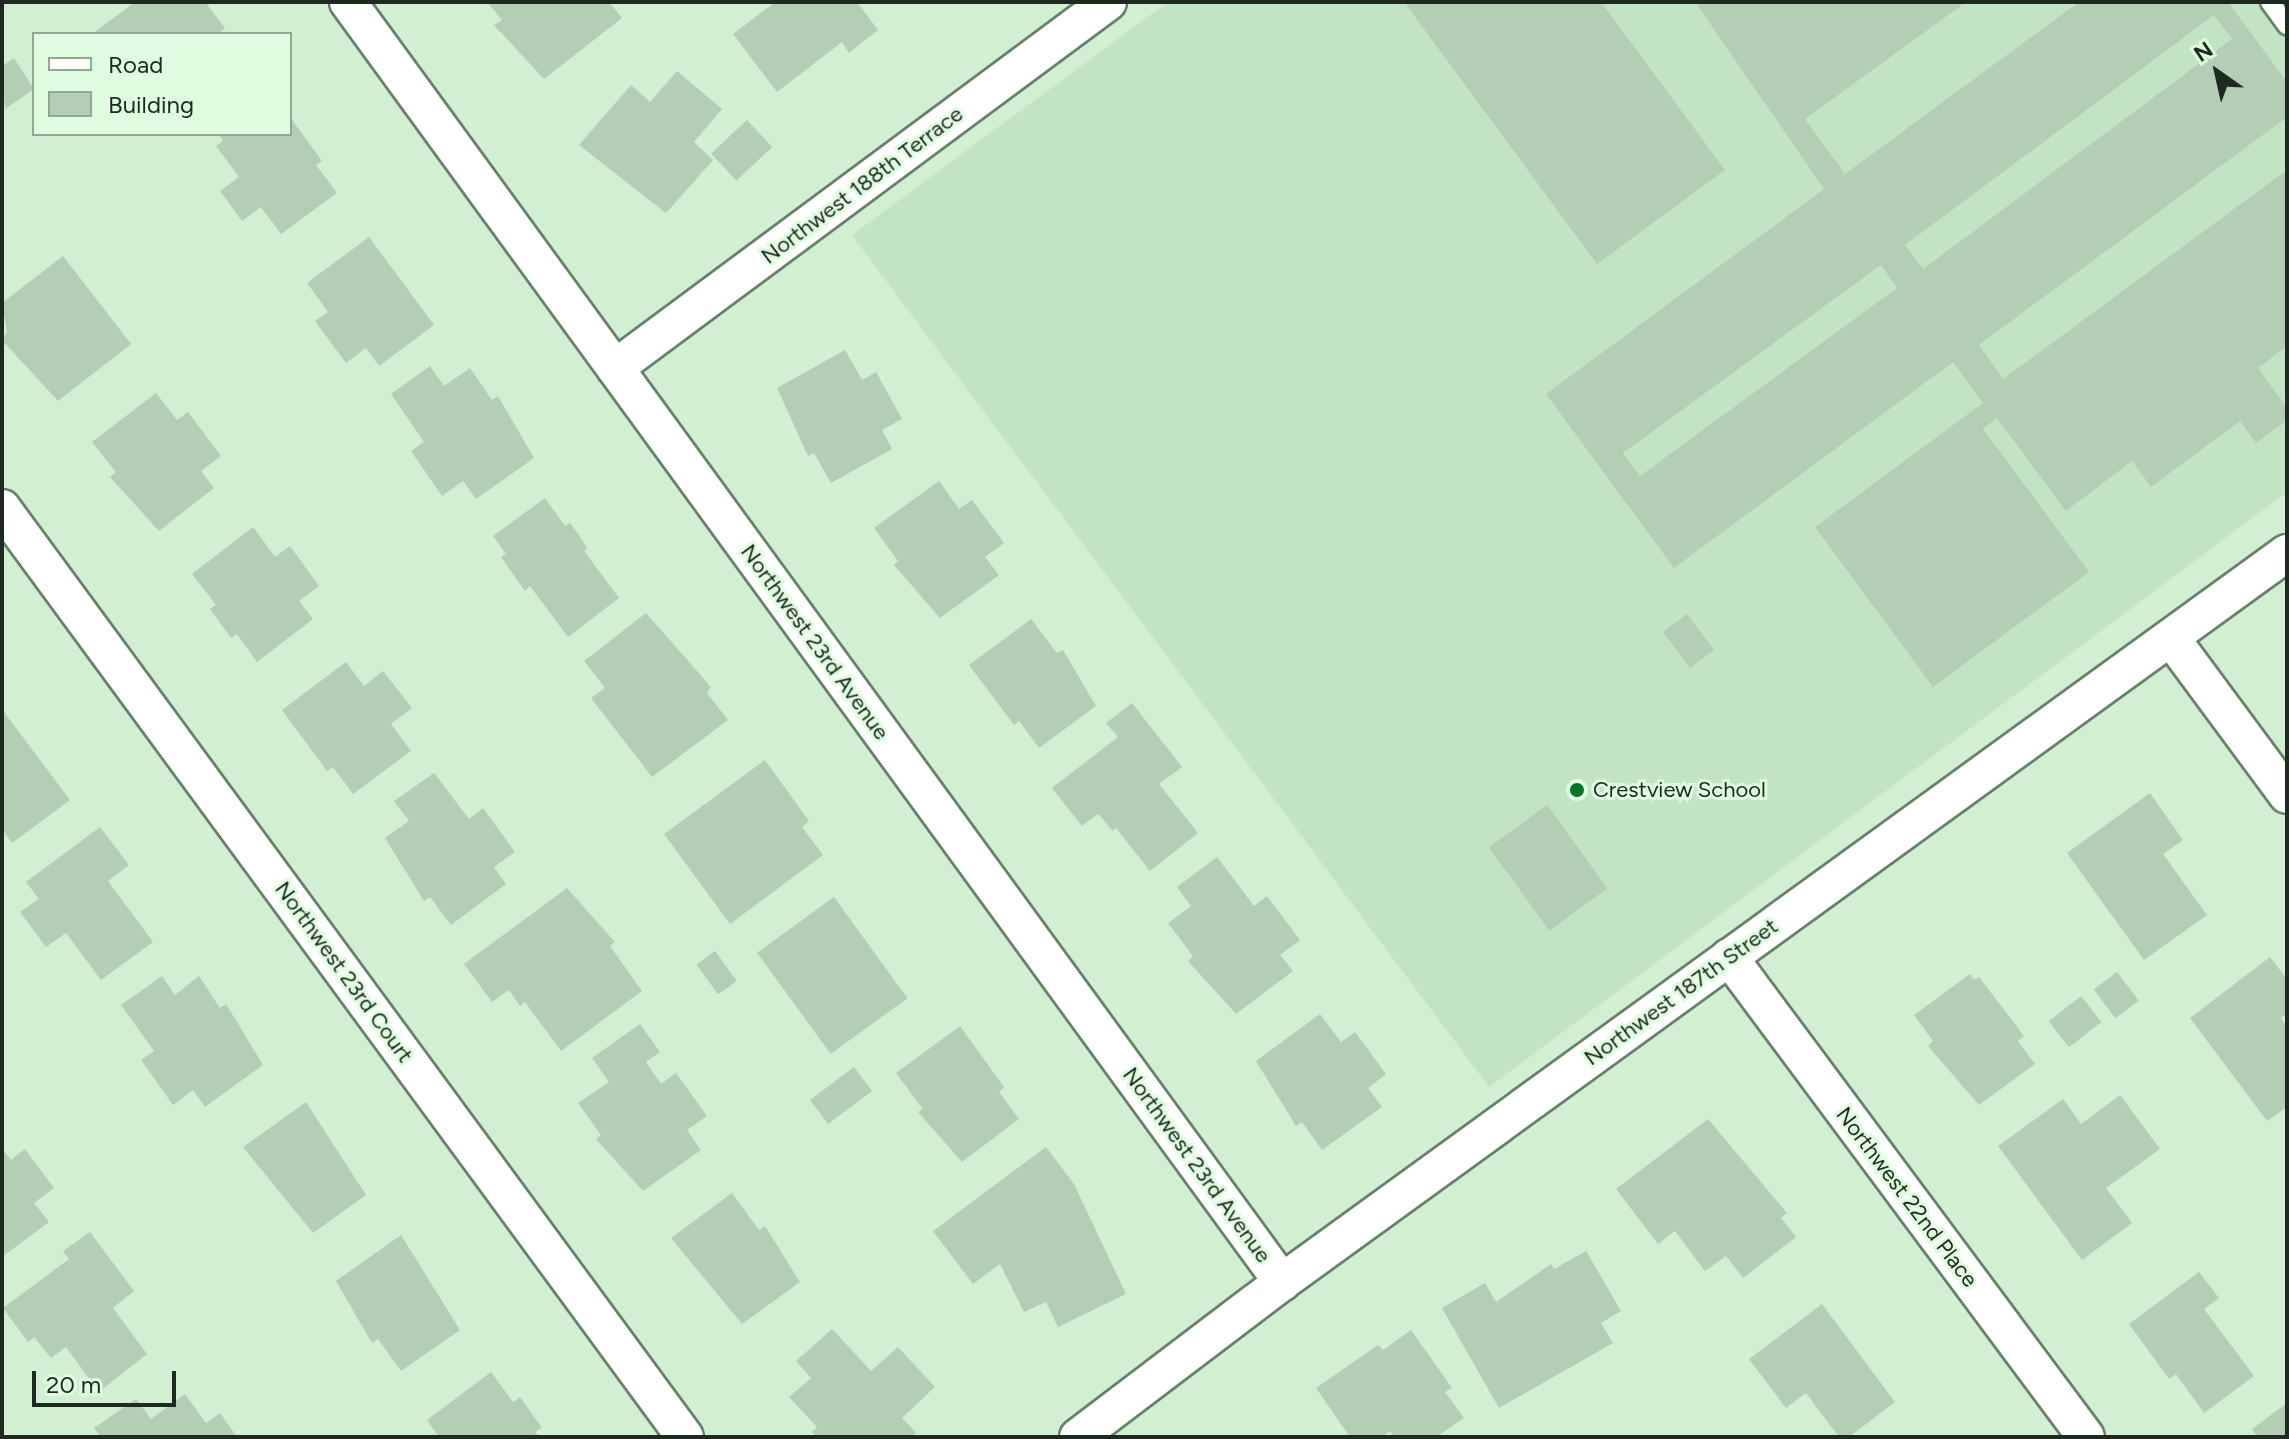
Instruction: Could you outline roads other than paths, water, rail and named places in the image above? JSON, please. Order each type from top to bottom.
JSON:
[{"type":"street","name":"Northwest 23rd Avenue","points":[[348,2],[1282,1282]]},
{"type":"street","name":"Northwest 188th Terrace","points":[[615,368],[1108,2]]},
{"type":"street","name":"Northwest 23rd Court","points":[[2,508],[685,1437]]},
{"type":"street","name":"Northwest 187th Street","points":[[1078,1437],[1282,1282],[2287,553]]},
{"type":"street","points":[[2171,638],[2287,795]]},
{"type":"street","name":"Northwest 22nd Place","points":[[1729,957],[2086,1437]]},
{"type":"lane","points":[[2270,2],[2287,25]]},
{"type":"place","name":"Crestview School","points":[[1577,790]]}]
